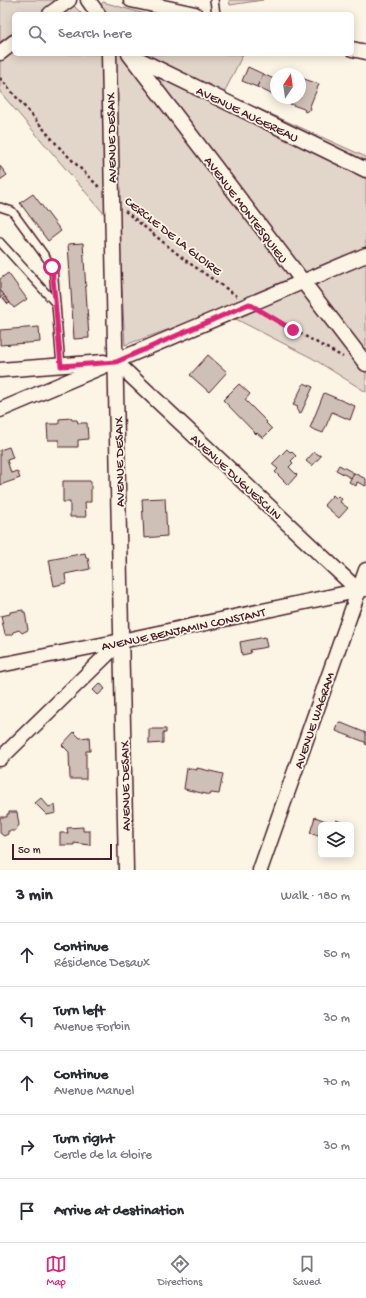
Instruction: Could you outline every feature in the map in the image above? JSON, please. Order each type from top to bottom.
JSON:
[{"type":"street","points":[[53,12],[69,0]]},
{"type":"street","points":[[88,0],[97,12]]},
{"type":"street","points":[[131,0],[186,12]]},
{"type":"street","points":[[0,52],[12,43]]},
{"type":"street","points":[[354,49],[366,52]]},
{"type":"street","name":"AVENUE DESAIX","points":[[109,56],[126,870]]},
{"type":"street","name":"AVENUE MONTESQUIEU","points":[[131,56],[366,364]]},
{"type":"street","name":"AVENUE AUGEREAU","points":[[133,56],[366,170]]},
{"type":"street","points":[[0,410],[366,255]]},
{"type":"street","points":[[0,370],[116,362]]},
{"type":"street","name":"AVENUE DUGUESCLIN","points":[[116,362],[362,590]]},
{"type":"street","name":"AVENUE WAGRAM","points":[[260,870],[362,590],[366,570]]},
{"type":"street","name":"AVENUE BENJAMIN CONSTANT","points":[[0,665],[362,590]]},
{"type":"street","points":[[0,758],[121,641]]},
{"type":"lane","points":[[214,0],[216,12]]},
{"type":"lane","points":[[0,207],[12,211],[52,267],[61,366]]},
{"type":"lane","points":[[0,242],[56,305]]},
{"type":"path","name":"CERCLE DE LA GLOIRE","points":[[0,78],[59,147],[111,199],[137,222],[185,260],[249,304],[346,359]]},
{"type":"shaded area","points":[[0,0],[60,0],[43,12],[12,12],[12,33],[0,42]]},
{"type":"shaded area","points":[[229,0],[263,0],[230,5]]},
{"type":"shaded area","points":[[103,2],[138,12],[102,12],[99,8]]},
{"type":"shaded area","points":[[74,6],[80,12],[66,12]]},
{"type":"shaded area","points":[[12,51],[12,56],[106,56],[106,216],[0,92],[0,60]]},
{"type":"shaded area","points":[[109,56],[242,56],[224,93],[366,157],[366,392],[312,358],[220,311],[125,345]]},
{"type":"building","points":[[248,67],[263,74],[257,87],[242,81]]},
{"type":"building","points":[[263,74],[270,77],[270,94],[257,87]]},
{"type":"building","points":[[306,80],[319,84],[310,106],[311,109],[305,112],[304,109],[290,104],[306,104]]},
{"type":"building","points":[[0,166],[7,175],[0,180]]},
{"type":"building","points":[[33,194],[61,231],[48,241],[20,203]]},
{"type":"building","points":[[83,243],[89,338],[74,339],[68,244]]},
{"type":"building","points":[[8,273],[27,299],[14,308],[0,290],[0,279]]},
{"type":"building","points":[[0,290],[4,295],[0,298]]},
{"type":"building","points":[[5,297],[10,303],[8,304],[3,298]]},
{"type":"building","points":[[39,327],[40,342],[0,345],[0,330]]},
{"type":"building","points":[[208,355],[227,372],[209,392],[190,375]]},
{"type":"building","points":[[304,383],[313,387],[301,413],[299,414],[297,410],[298,407],[293,405]]},
{"type":"building","points":[[239,384],[250,394],[245,400],[272,429],[263,438],[257,433],[256,434],[223,400]]},
{"type":"building","points":[[324,393],[355,406],[350,420],[332,412],[323,433],[310,428]]},
{"type":"building","points":[[71,418],[72,420],[77,420],[78,423],[87,423],[88,439],[78,440],[78,447],[59,447],[59,440],[48,440],[47,424],[59,424],[59,419]]},
{"type":"building","points":[[9,447],[13,458],[7,460],[11,473],[17,471],[20,478],[0,485],[0,450]]},
{"type":"building","points":[[287,449],[296,456],[291,461],[293,463],[289,467],[297,475],[288,485],[275,472],[278,469],[272,464]]},
{"type":"building","points":[[314,452],[321,456],[312,466],[306,461]]},
{"type":"building","points":[[339,465],[354,473],[351,478],[336,470]]},
{"type":"building","points":[[354,473],[366,479],[366,486],[357,482],[356,486],[349,482]]},
{"type":"building","points":[[63,481],[91,481],[91,502],[85,502],[86,517],[70,517],[70,502],[63,502]]},
{"type":"building","points":[[333,495],[336,498],[338,496],[342,499],[340,502],[348,508],[339,518],[324,505]]},
{"type":"building","points":[[165,498],[167,536],[144,538],[142,499]]},
{"type":"building","points":[[85,553],[86,558],[88,558],[90,569],[65,574],[66,583],[54,586],[49,560]]},
{"type":"building","points":[[23,610],[23,612],[25,612],[28,630],[22,633],[19,630],[13,632],[12,635],[5,635],[1,616],[10,614],[10,612]]},
{"type":"building","points":[[265,637],[267,647],[250,650],[251,653],[242,655],[240,642]]},
{"type":"building","points":[[100,683],[105,689],[98,695],[93,690]]},
{"type":"building","points":[[339,722],[366,733],[366,745],[365,742],[336,731]]},
{"type":"building","points":[[149,729],[166,729],[166,733],[163,733],[163,743],[149,744]]},
{"type":"building","points":[[74,732],[80,738],[89,737],[90,751],[86,751],[86,779],[70,779],[69,752],[62,745]]},
{"type":"building","points":[[187,768],[197,770],[197,768],[223,774],[219,794],[211,793],[210,795],[184,789]]},
{"type":"building","points":[[41,798],[49,807],[55,805],[56,813],[47,815],[35,803]]},
{"type":"building","points":[[9,812],[17,812],[19,825],[15,831],[8,831],[8,834],[4,836],[0,833],[0,817],[7,817]]},
{"type":"building","points":[[315,817],[329,822],[318,822],[318,836],[310,833]]},
{"type":"building","points":[[83,827],[83,831],[90,831],[90,845],[74,843],[74,845],[60,845],[60,833],[68,833],[67,828]]},
{"type":"route","points":[[52,267],[61,366],[116,362],[249,304],[293,330]]}]
